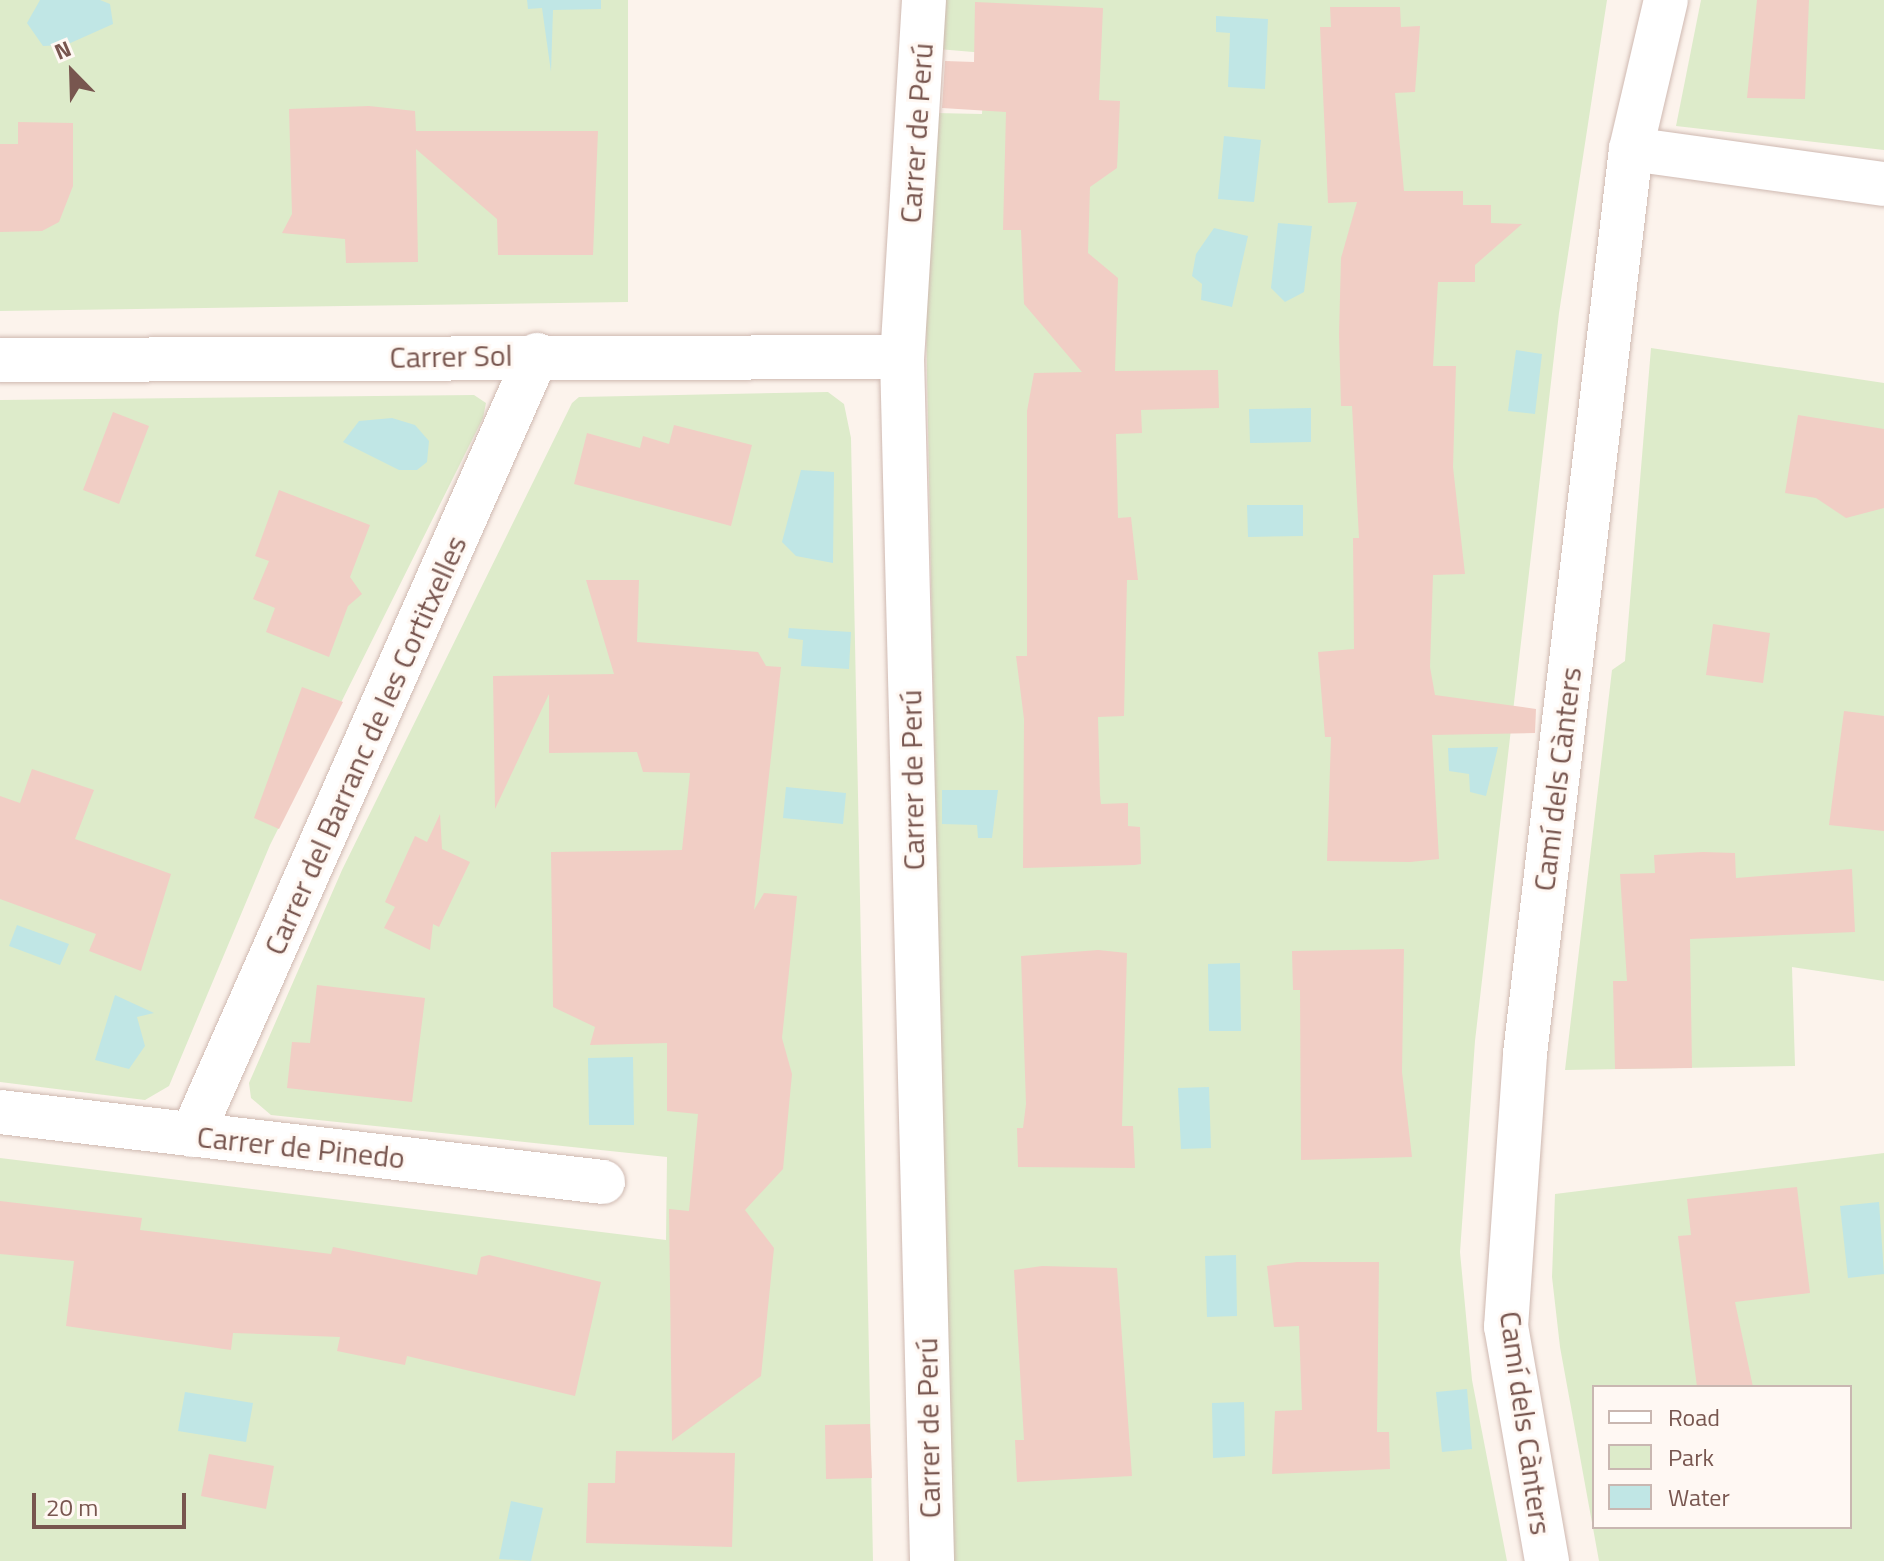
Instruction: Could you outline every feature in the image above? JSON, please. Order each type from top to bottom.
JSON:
[{"type":"street","name":"Carrer de Perú","points":[[924,0],[902,357],[932,1561]]},
{"type":"street","name":"Camí dels Cànters","points":[[1547,1561],[1506,1327],[1525,1054],[1631,149],[1666,0]]},
{"type":"street","points":[[1631,149],[1884,184]]},
{"type":"street","name":"Carrer Sol","points":[[0,360],[537,355],[902,357]]},
{"type":"street","name":"Carrer del Barranc de les Cortitxelles","points":[[192,1135],[537,355]]},
{"type":"street","name":"Carrer de Pinedo","points":[[0,1112],[603,1182]]},
{"type":"green space","points":[[0,0],[628,0],[628,302],[0,311]]},
{"type":"green space","points":[[941,0],[1607,0],[1559,313],[1475,1041],[1460,1252],[1472,1380],[1507,1561],[950,1561],[926,323],[935,113],[982,114],[985,53],[938,49]]},
{"type":"green space","points":[[1701,0],[1884,0],[1884,150],[1676,126]]},
{"type":"green space","points":[[1651,348],[1884,383],[1884,981],[1792,967],[1795,1066],[1565,1070],[1612,670],[1625,661]]},
{"type":"green space","points":[[828,392],[844,404],[851,438],[873,1561],[0,1561],[0,1158],[666,1240],[667,1157],[271,1115],[251,1098],[249,1083],[342,870],[572,403],[579,397]]},
{"type":"green space","points":[[474,395],[486,403],[483,418],[270,845],[169,1086],[145,1100],[0,1082],[0,400]]},
{"type":"green space","points":[[1884,1153],[1884,1561],[1599,1561],[1593,1529],[1852,1529],[1852,1385],[1592,1385],[1592,1523],[1560,1347],[1552,1277],[1555,1194]]},
{"type":"water","points":[[40,0],[100,0],[110,4],[113,24],[66,45],[43,46],[27,23]]},
{"type":"water","points":[[527,0],[601,0],[601,9],[553,10],[551,72],[542,8],[528,9]]},
{"type":"water","points":[[1216,16],[1268,19],[1265,89],[1228,87],[1230,33],[1216,32]]},
{"type":"water","points":[[1224,136],[1261,140],[1254,202],[1218,199]]},
{"type":"water","points":[[1278,223],[1312,226],[1304,292],[1285,302],[1271,288]]},
{"type":"water","points":[[1214,228],[1248,236],[1232,307],[1201,300],[1202,284],[1192,276],[1196,254]]},
{"type":"water","points":[[1516,350],[1542,354],[1535,414],[1508,411]]},
{"type":"water","points":[[1311,408],[1311,442],[1250,443],[1249,409]]},
{"type":"water","points":[[392,418],[415,425],[429,441],[427,462],[417,470],[399,470],[343,442],[359,421]]},
{"type":"water","points":[[801,470],[834,472],[833,563],[796,556],[782,542]]},
{"type":"water","points":[[1247,505],[1303,505],[1303,536],[1248,537]]},
{"type":"water","points":[[789,628],[851,632],[849,669],[801,666],[803,640],[788,638]]},
{"type":"water","points":[[1498,747],[1486,796],[1470,792],[1469,774],[1449,771],[1448,748]]},
{"type":"water","points":[[786,787],[846,793],[843,824],[783,818]]},
{"type":"water","points":[[942,790],[998,790],[992,838],[978,838],[977,825],[942,824]]},
{"type":"water","points":[[17,925],[69,944],[60,965],[9,946]]},
{"type":"water","points":[[1240,963],[1241,1031],[1209,1031],[1208,964]]},
{"type":"water","points":[[115,995],[154,1013],[137,1017],[145,1046],[129,1069],[95,1060]]},
{"type":"water","points":[[633,1057],[634,1125],[589,1125],[588,1058]]},
{"type":"water","points":[[1209,1087],[1211,1148],[1181,1149],[1178,1088]]},
{"type":"water","points":[[1879,1202],[1884,1274],[1848,1278],[1840,1206]]},
{"type":"water","points":[[1236,1255],[1237,1316],[1207,1317],[1205,1256]]},
{"type":"water","points":[[1467,1389],[1472,1449],[1442,1452],[1436,1392]]},
{"type":"water","points":[[185,1392],[253,1403],[246,1442],[178,1431]]},
{"type":"water","points":[[1244,1402],[1245,1456],[1213,1458],[1212,1403]]},
{"type":"water","points":[[511,1501],[543,1508],[531,1561],[499,1559]]},
{"type":"building","points":[[1757,0],[1809,0],[1805,99],[1747,98]]},
{"type":"building","points":[[975,2],[1103,8],[1099,100],[1120,101],[1117,168],[1090,187],[1088,253],[1118,278],[1115,371],[1218,370],[1219,408],[1141,410],[1142,433],[1116,434],[1118,518],[1131,517],[1138,580],[1127,580],[1124,716],[1098,717],[1100,795],[1101,804],[1128,803],[1128,826],[1140,827],[1141,864],[1023,868],[1024,719],[1016,656],[1027,656],[1027,411],[1034,373],[1082,372],[1024,304],[1021,230],[1003,230],[1006,112],[942,108],[945,61],[974,62]]},
{"type":"building","points":[[1330,7],[1400,7],[1401,27],[1420,26],[1415,92],[1395,93],[1404,191],[1463,191],[1463,205],[1491,205],[1491,223],[1522,224],[1475,265],[1475,282],[1438,282],[1433,366],[1456,366],[1453,467],[1465,574],[1433,575],[1430,667],[1435,695],[1536,709],[1535,733],[1432,735],[1439,859],[1410,862],[1327,861],[1331,737],[1325,737],[1318,652],[1354,649],[1353,538],[1359,538],[1352,406],[1341,406],[1339,334],[1341,258],[1357,202],[1328,203],[1320,27],[1331,27]]},
{"type":"building","points":[[369,106],[415,111],[416,131],[598,131],[593,255],[498,255],[497,219],[416,149],[418,262],[346,263],[345,239],[282,233],[292,214],[289,109]]},
{"type":"building","points":[[18,122],[73,123],[73,186],[59,222],[42,231],[0,232],[0,144],[18,144]]},
{"type":"building","points":[[113,412],[149,426],[119,504],[83,490]]},
{"type":"building","points":[[1798,415],[1884,429],[1884,508],[1846,518],[1816,498],[1785,493]]},
{"type":"building","points":[[674,425],[752,445],[731,526],[574,484],[587,433],[640,448],[643,436],[669,444]]},
{"type":"building","points":[[279,490],[370,525],[350,577],[362,594],[348,606],[329,657],[266,632],[275,608],[253,599],[269,561],[255,556]]},
{"type":"building","points":[[586,580],[639,580],[637,642],[758,652],[766,666],[781,667],[754,910],[764,893],[797,896],[782,1038],[792,1074],[783,1169],[745,1210],[774,1248],[761,1376],[672,1441],[669,1209],[689,1211],[698,1114],[667,1111],[667,1043],[590,1045],[595,1027],[553,1007],[551,852],[682,850],[690,773],[643,772],[637,752],[549,753],[549,694],[495,809],[493,676],[614,674]]},
{"type":"building","points":[[1713,624],[1770,633],[1763,683],[1706,675]]},
{"type":"building","points":[[302,687],[343,702],[279,829],[254,818]]},
{"type":"building","points":[[1844,711],[1884,716],[1884,831],[1829,825]]},
{"type":"building","points":[[32,769],[94,790],[75,839],[171,874],[141,971],[89,951],[96,934],[0,899],[0,796],[20,803]]},
{"type":"building","points":[[440,814],[442,849],[470,862],[439,927],[433,924],[430,950],[384,928],[395,907],[385,902],[415,836],[427,842]]},
{"type":"building","points":[[1735,853],[1736,878],[1852,869],[1855,932],[1690,939],[1692,1068],[1615,1069],[1613,981],[1627,981],[1620,874],[1655,873],[1654,855]]},
{"type":"building","points":[[1404,949],[1402,1072],[1412,1157],[1301,1160],[1300,990],[1293,990],[1292,951]]},
{"type":"building","points":[[1098,950],[1127,953],[1122,1126],[1133,1126],[1135,1168],[1018,1167],[1017,1128],[1023,1128],[1026,1104],[1021,956]]},
{"type":"building","points":[[317,985],[425,998],[412,1102],[287,1088],[292,1042],[310,1043]]},
{"type":"building","points":[[1797,1187],[1810,1293],[1735,1302],[1753,1385],[1697,1385],[1678,1236],[1691,1235],[1687,1199]]},
{"type":"building","points":[[0,1201],[142,1218],[140,1230],[331,1254],[333,1247],[477,1275],[481,1257],[489,1255],[601,1282],[575,1396],[407,1356],[405,1365],[337,1351],[340,1337],[233,1333],[231,1350],[66,1326],[74,1261],[0,1254]]},
{"type":"building","points":[[1297,1262],[1379,1262],[1377,1432],[1389,1432],[1390,1469],[1272,1474],[1275,1411],[1302,1410],[1299,1326],[1274,1327],[1267,1266]]},
{"type":"building","points":[[1042,1266],[1117,1268],[1132,1476],[1017,1482],[1015,1440],[1024,1440],[1014,1270]]},
{"type":"building","points":[[870,1424],[872,1478],[826,1479],[825,1425]]},
{"type":"building","points":[[616,1451],[735,1453],[732,1547],[586,1543],[588,1483],[615,1483]]},
{"type":"building","points":[[209,1454],[274,1466],[266,1509],[201,1496]]}]
